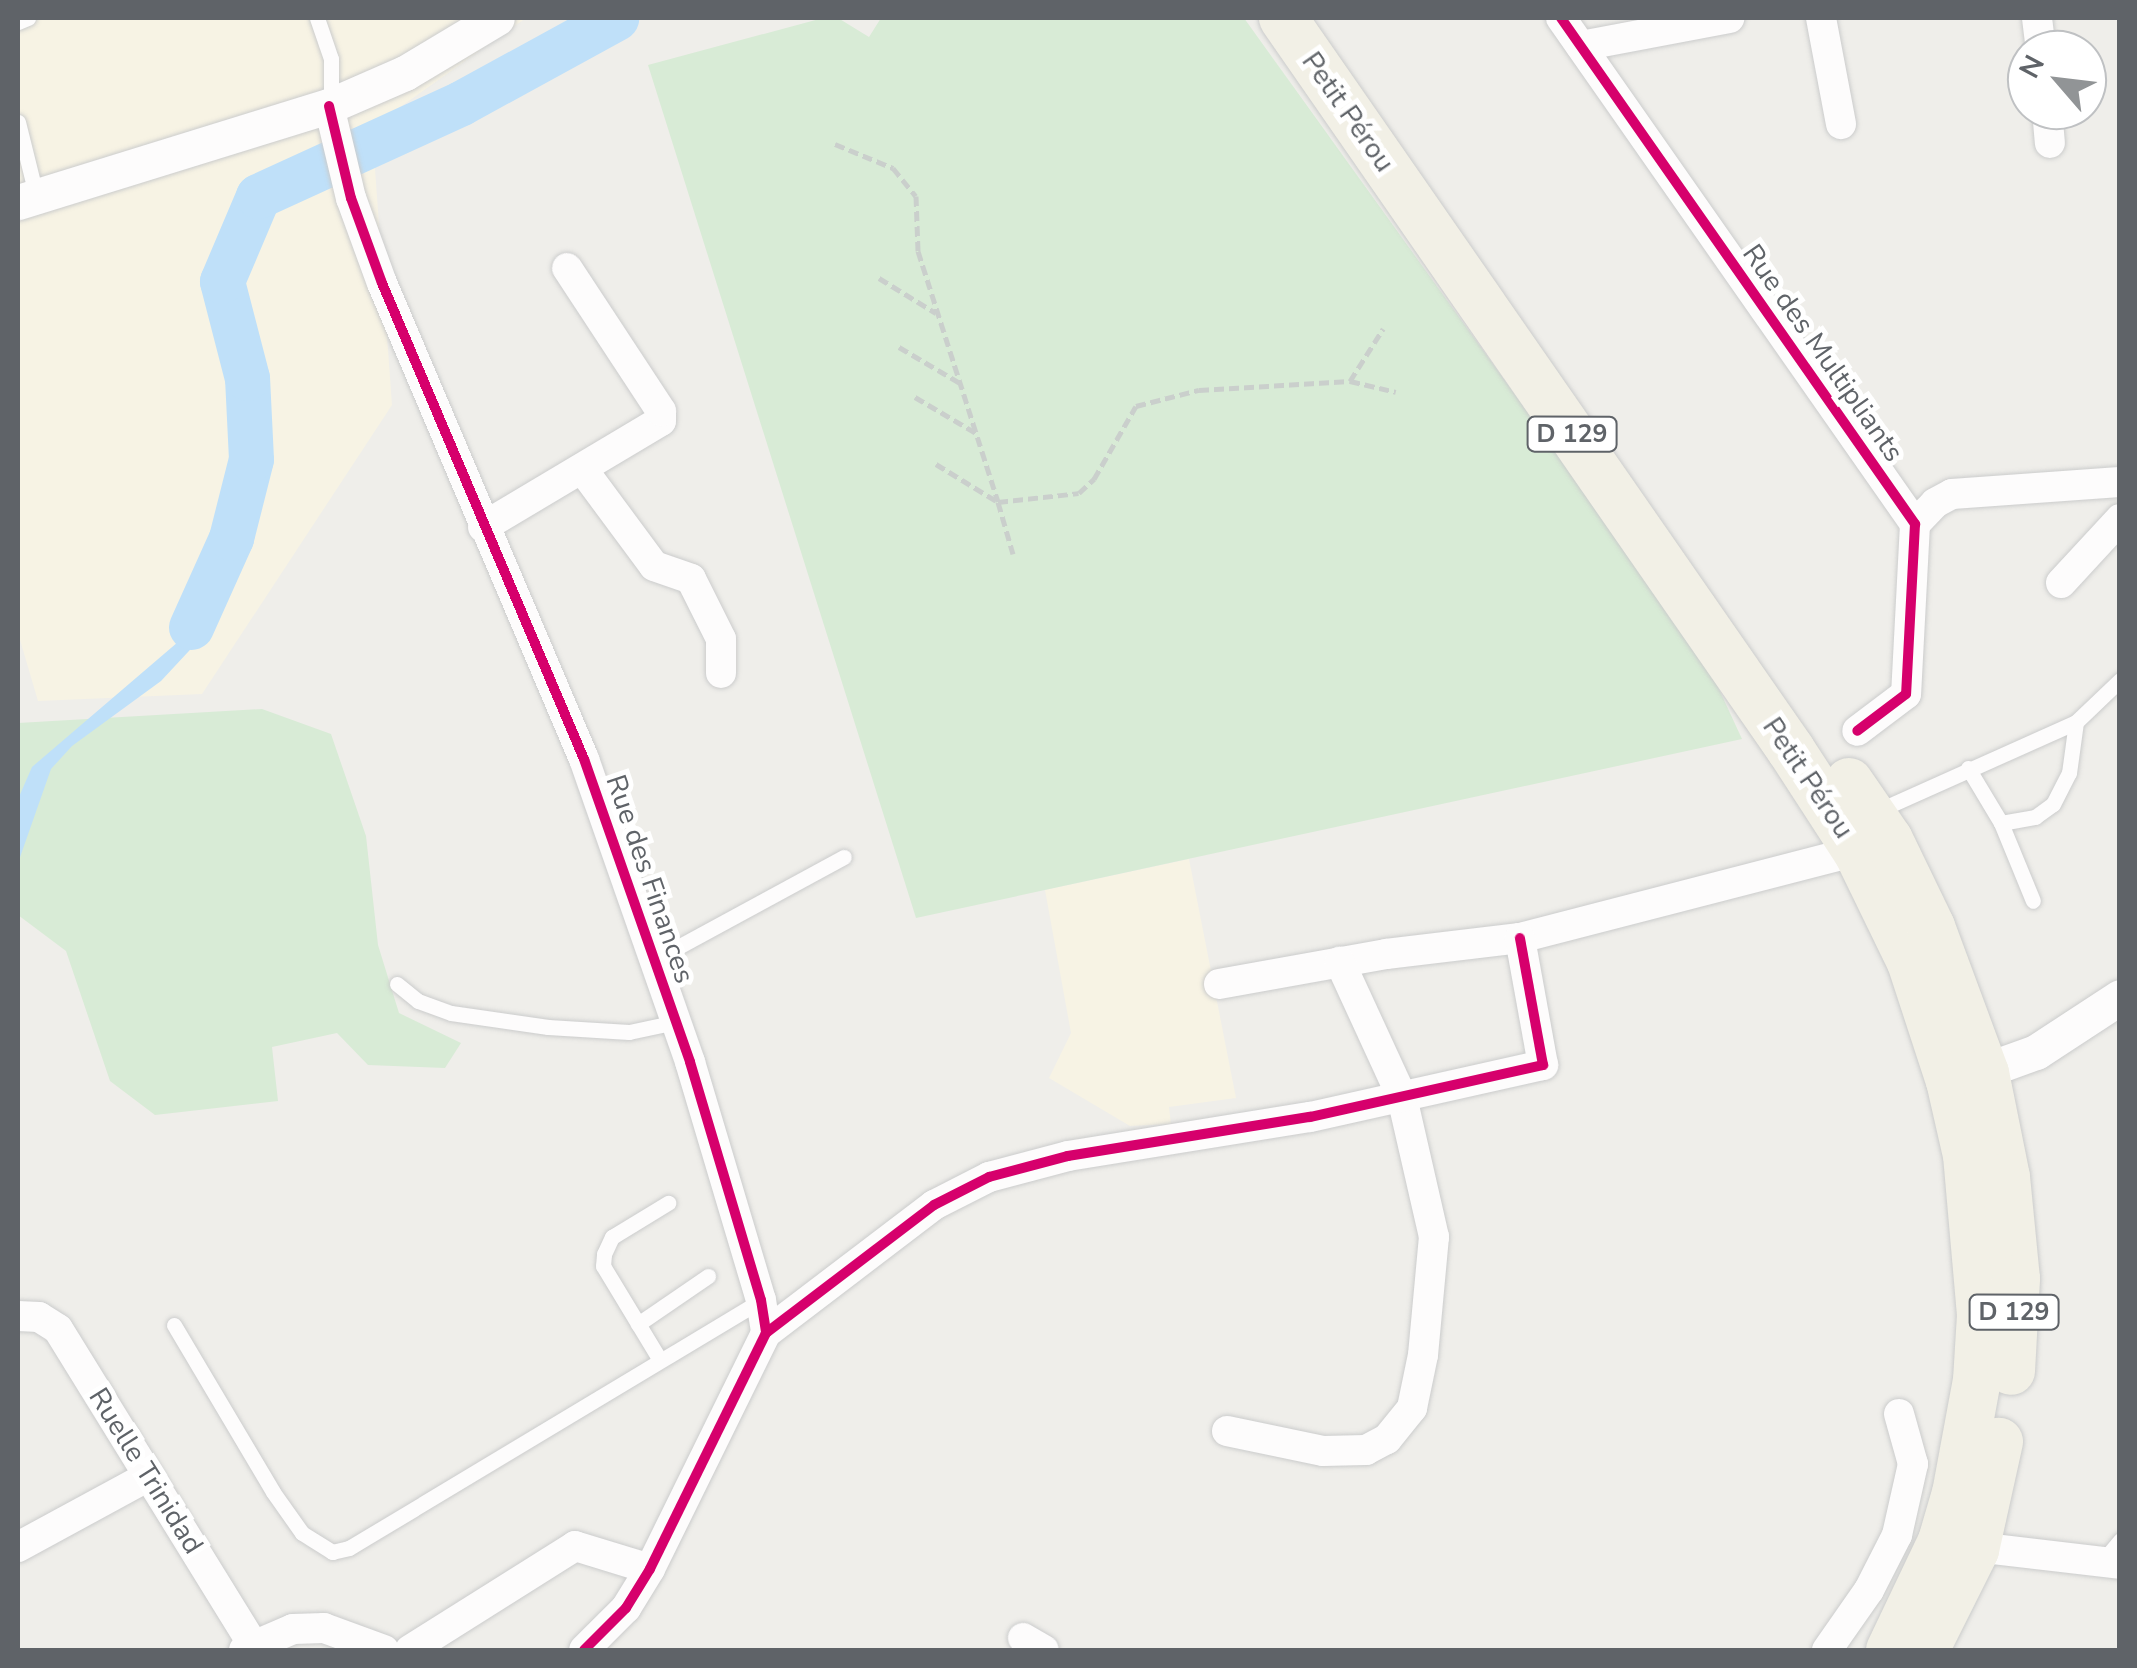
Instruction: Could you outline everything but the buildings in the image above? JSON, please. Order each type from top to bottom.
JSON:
[{"type":"highway","name":"Petit Pérou","points":[[1283,18],[1873,836]]},
{"type":"highway","name":"Petit Pérou","points":[[1322,18],[1873,836],[1911,962],[1968,1077],[1966,1154],[1981,1316],[1959,1545],[1925,1650]]},
{"type":"highway","name":"Petit Pérou","points":[[1890,1650],[1959,1545]]},
{"type":"street","points":[[27,199],[332,121],[497,18]]},
{"type":"street","name":"Rue des Multipliants","points":[[1561,18],[1915,524]]},
{"type":"street","points":[[1581,46],[1729,18]]},
{"type":"street","points":[[1821,18],[1841,124]]},
{"type":"street","name":"Rue des Finances","points":[[332,121],[344,176],[382,283],[584,759],[676,1022],[761,1300],[766,1333]]},
{"type":"street","points":[[2049,130],[2050,143]]},
{"type":"street","points":[[483,526],[659,424],[662,416],[567,268]]},
{"type":"street","points":[[583,470],[654,566],[691,579],[721,640],[721,673]]},
{"type":"street","points":[[1857,732],[1906,694],[1915,524],[1935,503],[1952,494],[2120,482]]},
{"type":"street","points":[[2060,582],[2120,519]]},
{"type":"street","points":[[1219,984],[1340,962],[1520,938],[1873,836]]},
{"type":"street","points":[[584,1650],[626,1608],[650,1569],[766,1333],[934,1205],[989,1176],[1068,1156],[1310,1117],[1543,1065],[1520,938]]},
{"type":"street","points":[[1227,1431],[1323,1450],[1366,1450],[1387,1440],[1412,1408],[1423,1355],[1434,1237],[1402,1097],[1340,962]]},
{"type":"street","points":[[1968,1077],[2036,1052],[2120,996]]},
{"type":"street","name":"Ruelle Trinidad","points":[[18,1316],[39,1317],[58,1329],[251,1648]]},
{"type":"street","points":[[1827,1650],[1868,1590],[1897,1535],[1912,1464],[1900,1414]]},
{"type":"street","points":[[18,1547],[149,1476]]},
{"type":"street","points":[[1959,1545],[2113,1556]]},
{"type":"street","points":[[410,1650],[575,1546],[650,1569]]},
{"type":"street","points":[[251,1648],[293,1628],[324,1628],[384,1650]]},
{"type":"lane","points":[[18,22],[28,18]]},
{"type":"lane","points":[[317,18],[331,58],[332,121]]},
{"type":"lane","points":[[18,122],[27,199]]},
{"type":"lane","points":[[1873,836],[1968,768],[2076,722],[2120,680]]},
{"type":"lane","points":[[2001,823],[2034,818],[2052,804],[2068,773],[2076,722]]},
{"type":"lane","points":[[1968,768],[2001,823],[2033,901]]},
{"type":"lane","points":[[654,960],[844,857]]},
{"type":"lane","points":[[397,984],[418,1001],[451,1014],[548,1027],[629,1032],[676,1022]]},
{"type":"lane","points":[[660,1360],[604,1266],[604,1254],[612,1237],[668,1203]]},
{"type":"lane","points":[[638,1324],[708,1276]]},
{"type":"lane","points":[[174,1325],[282,1506],[302,1532],[332,1552],[348,1548],[761,1300]]},
{"type":"path","points":[[835,144],[893,168],[916,196],[918,252],[1014,554]]},
{"type":"path","points":[[879,278],[938,315]]},
{"type":"path","points":[[1350,381],[1383,329]]},
{"type":"path","points":[[900,347],[960,383]]},
{"type":"path","points":[[936,464],[998,502],[1079,493],[1094,478],[1136,406],[1200,390],[1350,381],[1396,392]]},
{"type":"path","points":[[915,397],[976,433]]},
{"type":"shaded area","points":[[18,18],[526,18],[372,127],[392,405],[202,694],[38,701],[18,633]]},
{"type":"shaded area","points":[[1189,859],[1236,1098],[1169,1107],[1171,1124],[1130,1126],[1049,1078],[1071,1033],[1045,890]]},
{"type":"green space","points":[[823,18],[838,18],[869,37],[881,18],[1244,18],[1705,659],[1742,739],[916,918],[648,65]]},
{"type":"green space","points":[[262,709],[331,734],[366,836],[378,945],[399,1013],[461,1043],[445,1068],[368,1065],[337,1033],[272,1047],[278,1101],[155,1115],[110,1081],[66,951],[18,915],[18,723]]},
{"type":"water","points":[[259,422],[261,475],[255,529],[215,623],[161,681],[72,746],[51,769],[18,863],[18,799],[32,767],[178,642],[231,538],[247,451],[240,426]]},
{"type":"waterway","points":[[191,627],[231,538],[251,459],[247,378],[222,281],[258,196],[461,103],[616,18]]},
{"type":"cycle path","points":[[1561,18],[1915,524],[1906,694],[1857,731]]},
{"type":"cycle path","points":[[329,106],[351,198],[382,283],[584,759],[690,1062],[761,1300],[766,1333],[650,1569],[626,1608],[584,1650]]},
{"type":"cycle path","points":[[766,1333],[934,1205],[989,1177],[1068,1156],[1310,1117],[1543,1065],[1520,938]]}]
